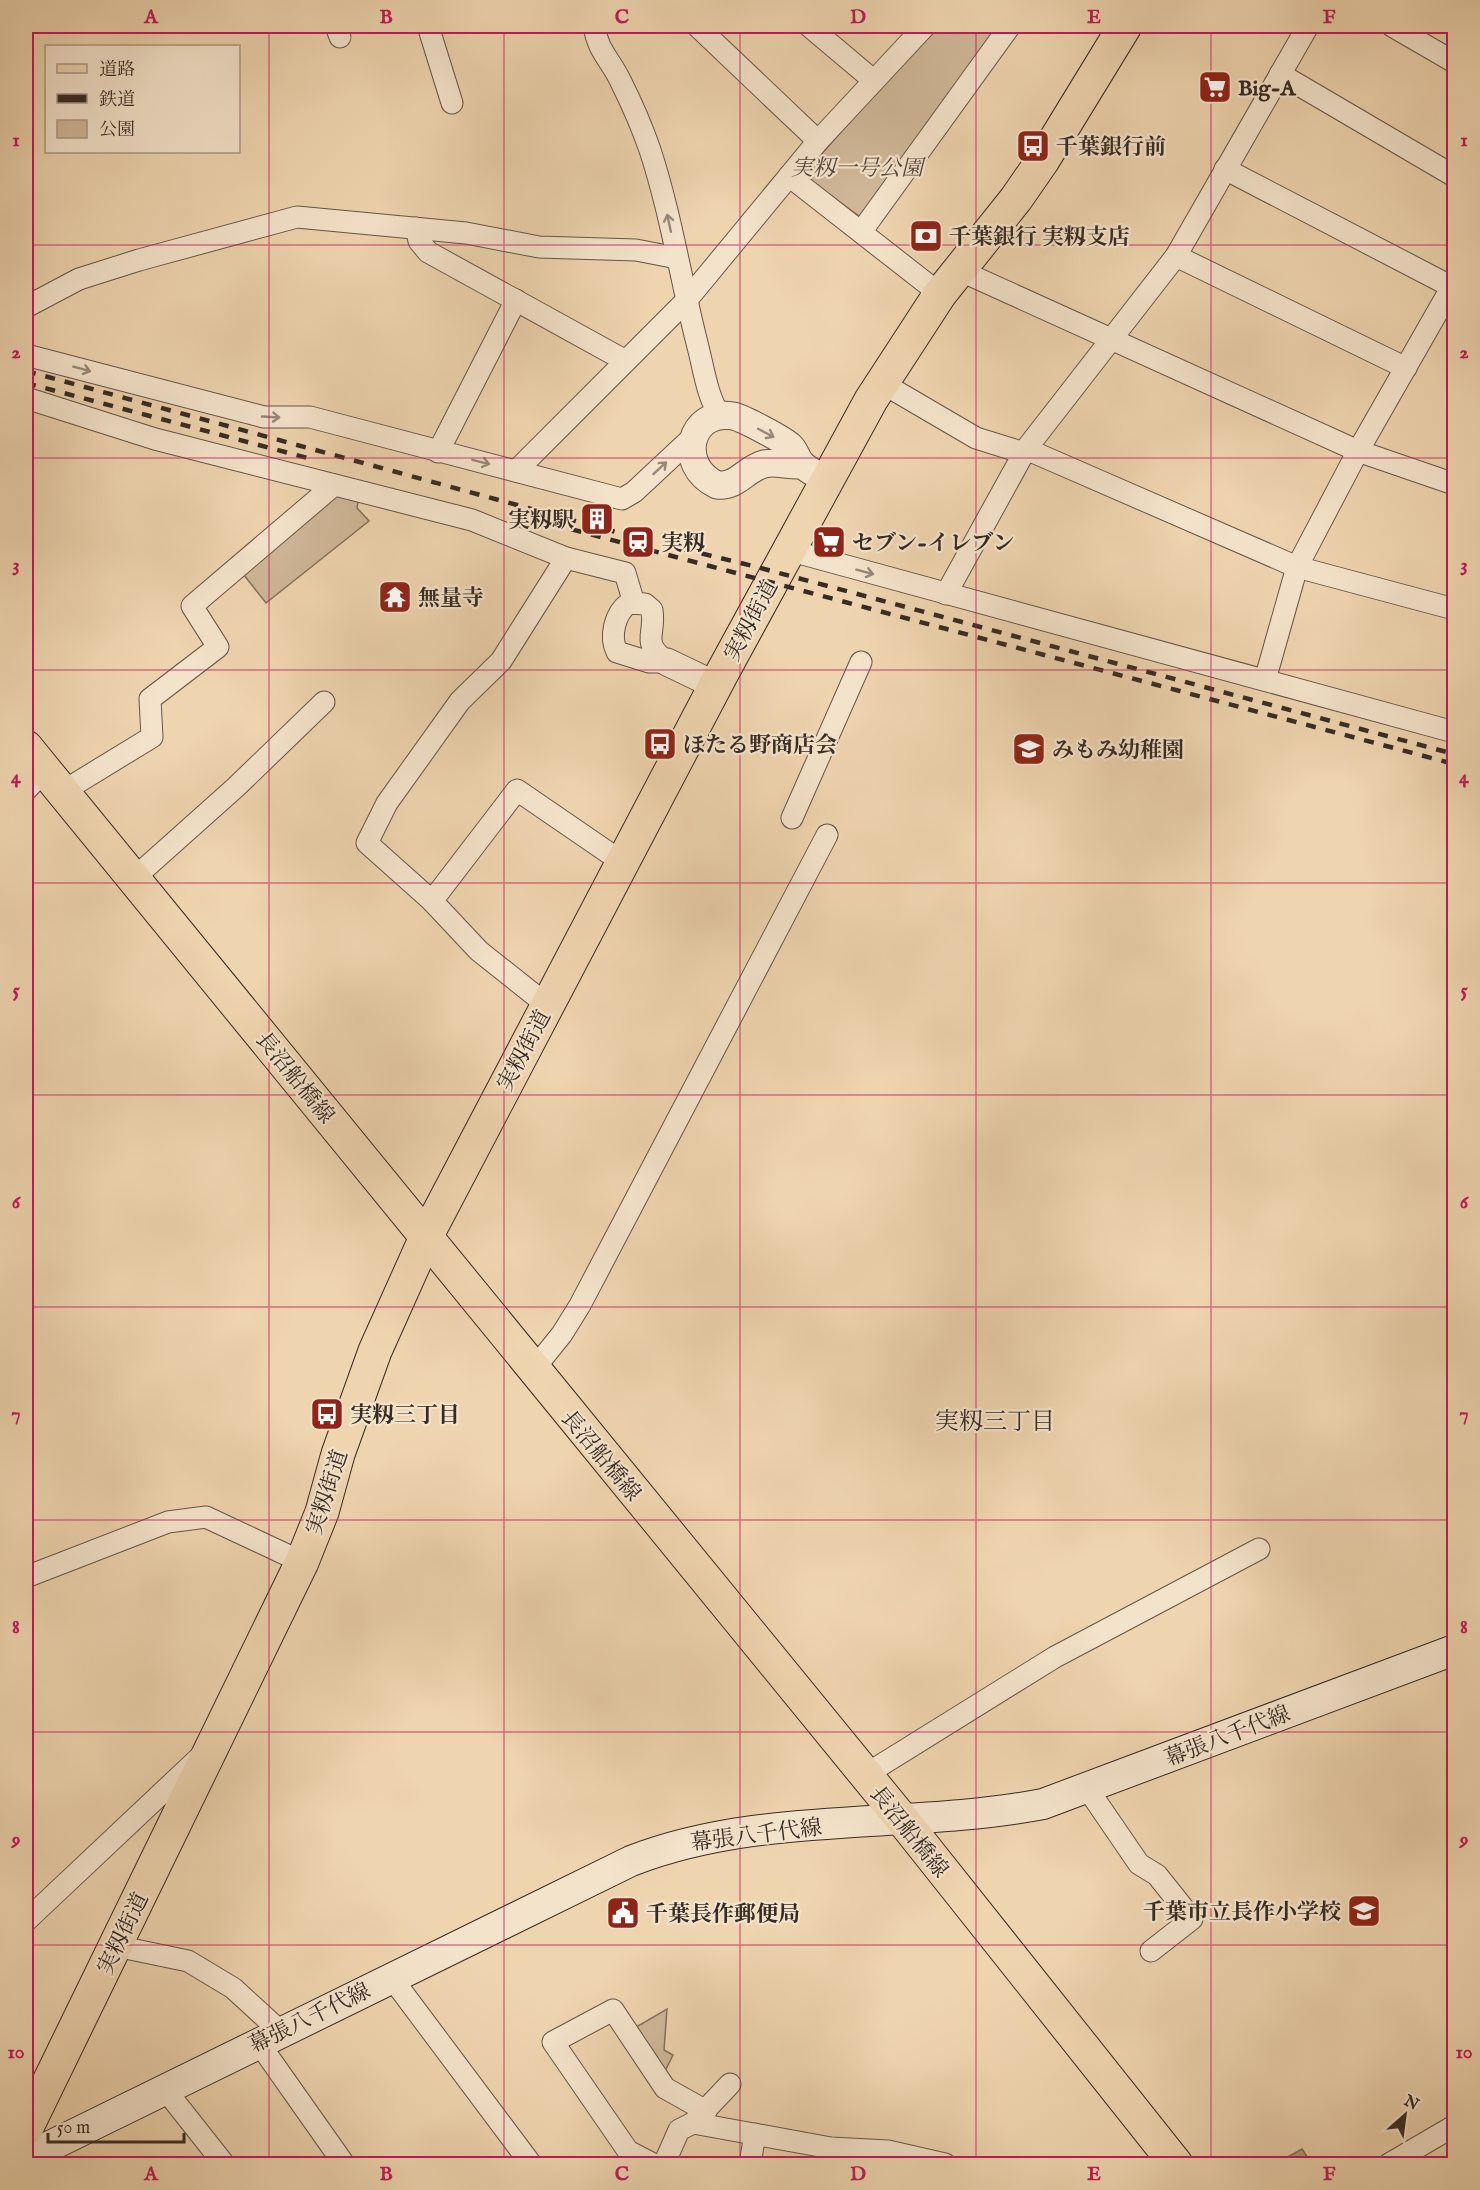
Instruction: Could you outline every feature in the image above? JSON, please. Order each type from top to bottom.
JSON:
[{"type":"main road","name":"実籾街道","points":[[26,2128],[302,1562],[322,1512],[338,1454],[375,1351],[427,1235],[788,550],[814,472],[882,383],[950,283],[1042,160],[1125,26]]},
{"type":"main road","name":"長沼船橋線","points":[[39,775],[133,879],[427,1235],[532,1370],[901,1818],[1176,2164]]},
{"type":"main road","name":"幕張八千代線","points":[[26,2150],[44,2149],[269,2036],[632,1861],[665,1848],[703,1838],[1043,1804],[1455,1650]]},
{"type":"street","points":[[428,26],[452,103]]},
{"type":"street","points":[[594,26],[596,41],[604,58],[620,80],[649,149],[663,192],[686,301],[711,399],[720,416]]},
{"type":"street","points":[[697,26],[818,141]]},
{"type":"street","points":[[809,26],[873,80]]},
{"type":"street","points":[[516,471],[624,360],[686,301],[818,141],[926,26]]},
{"type":"street","points":[[861,232],[1010,26]]},
{"type":"street","points":[[946,594],[1025,451],[1110,338],[1176,256],[1308,26]]},
{"type":"street","points":[[1392,26],[1455,62]]},
{"type":"street","points":[[1280,74],[1455,176]]},
{"type":"street","points":[[1225,169],[1454,286],[1358,452],[1297,567],[1265,680]]},
{"type":"street","points":[[789,176],[861,232],[950,283],[1110,338],[1358,452],[1455,484]]},
{"type":"street","points":[[26,307],[79,279],[139,260],[297,217],[484,236],[538,247],[636,250],[677,258]]},
{"type":"street","points":[[416,228],[419,241],[428,252],[624,360]]},
{"type":"street","points":[[1176,256],[1406,368]]},
{"type":"street","points":[[438,452],[516,300]]},
{"type":"street","points":[[26,355],[264,417],[310,417],[622,499],[634,492],[709,421],[720,416],[735,416],[790,446],[814,472]]},
{"type":"street","points":[[882,383],[976,438],[1025,451],[1297,567],[1455,609]]},
{"type":"street","points":[[26,398],[155,439],[472,520],[566,558],[626,573],[633,603]]},
{"type":"street","points":[[694,436],[691,447],[692,461],[699,472],[717,485],[726,486],[737,482],[757,466],[767,463],[814,472]]},
{"type":"street","points":[[39,775],[152,737],[150,699],[218,646],[192,606],[333,485]]},
{"type":"street","points":[[788,550],[1455,732]]},
{"type":"street","points":[[547,1005],[480,951],[432,902],[368,843],[387,803],[460,701],[501,661],[566,558]]},
{"type":"street","points":[[667,662],[649,662],[617,652],[613,632],[624,606],[633,603],[645,604],[652,610],[650,645],[653,651],[667,662],[715,685]]},
{"type":"street","points":[[792,818],[861,662]]},
{"type":"street","points":[[133,879],[236,788],[324,702]]},
{"type":"street","points":[[432,902],[517,790],[622,862]]},
{"type":"street","points":[[532,1370],[562,1334],[580,1305],[827,835]]},
{"type":"street","points":[[26,1577],[168,1522],[206,1516],[302,1562]]},
{"type":"street","points":[[866,1775],[1054,1657],[1259,1549]]},
{"type":"street","points":[[26,1921],[214,1743]]},
{"type":"street","points":[[1087,1788],[1139,1864],[1157,1875],[1191,1919],[1151,1951]]},
{"type":"street","points":[[116,1946],[188,1961],[233,1988],[269,2036],[344,2164]]},
{"type":"street","points":[[391,1977],[446,2047],[531,2164]]},
{"type":"street","points":[[653,2164],[628,2151],[553,2042],[613,2010],[665,2088],[699,2117],[755,2134],[831,2148],[888,2151],[945,2164]]},
{"type":"street","points":[[664,2164],[679,2130],[699,2117],[730,2084]]},
{"type":"street","points":[[164,2088],[224,2164]]},
{"type":"street","points":[[1389,2164],[1455,2126]]},
{"type":"street","points":[[750,2164],[755,2134]]},
{"type":"street","points":[[26,2160],[30,2164]]},
{"type":"green space","name":"実籾一号公園","points":[[940,26],[1003,26],[863,219],[803,175],[892,74]]},
{"type":"green space","points":[[335,490],[359,496],[357,508],[369,521],[266,603],[240,570]]},
{"type":"green space","points":[[667,2009],[664,2050],[673,2055],[662,2077],[631,2030]]},
{"type":"shaded area","points":[[1302,2149],[1312,2164],[1275,2164]]},
{"type":"railway","points":[[26,371],[638,538],[753,566],[1454,754]]},
{"type":"railway","points":[[26,383],[315,460]]},
{"type":"railway","points":[[533,519],[1454,764]]},
{"type":"place","name":"Big-A","points":[[1215,87]]},
{"type":"place","name":"千葉銀行前","points":[[1033,146]]},
{"type":"place","name":"千葉銀行 実籾支店","points":[[926,236]]},
{"type":"place","name":"実籾駅","points":[[597,519]]},
{"type":"place","name":"実籾","points":[[638,542]]},
{"type":"place","name":"セブン-イレブン","points":[[829,542]]},
{"type":"place","name":"無量寺","points":[[395,597]]},
{"type":"place","name":"ほたる野商店会","points":[[660,744]]},
{"type":"place","name":"みもみ幼稚園","points":[[1029,749]]},
{"type":"place","name":"実籾三丁目","points":[[327,1414]]},
{"type":"place","name":"千葉市立長作小学校","points":[[1364,1911]]},
{"type":"place","name":"千葉長作郵便局","points":[[623,1913]]},
{"type":"district","name":"実籾三丁目","points":[[995,1421]]}]
